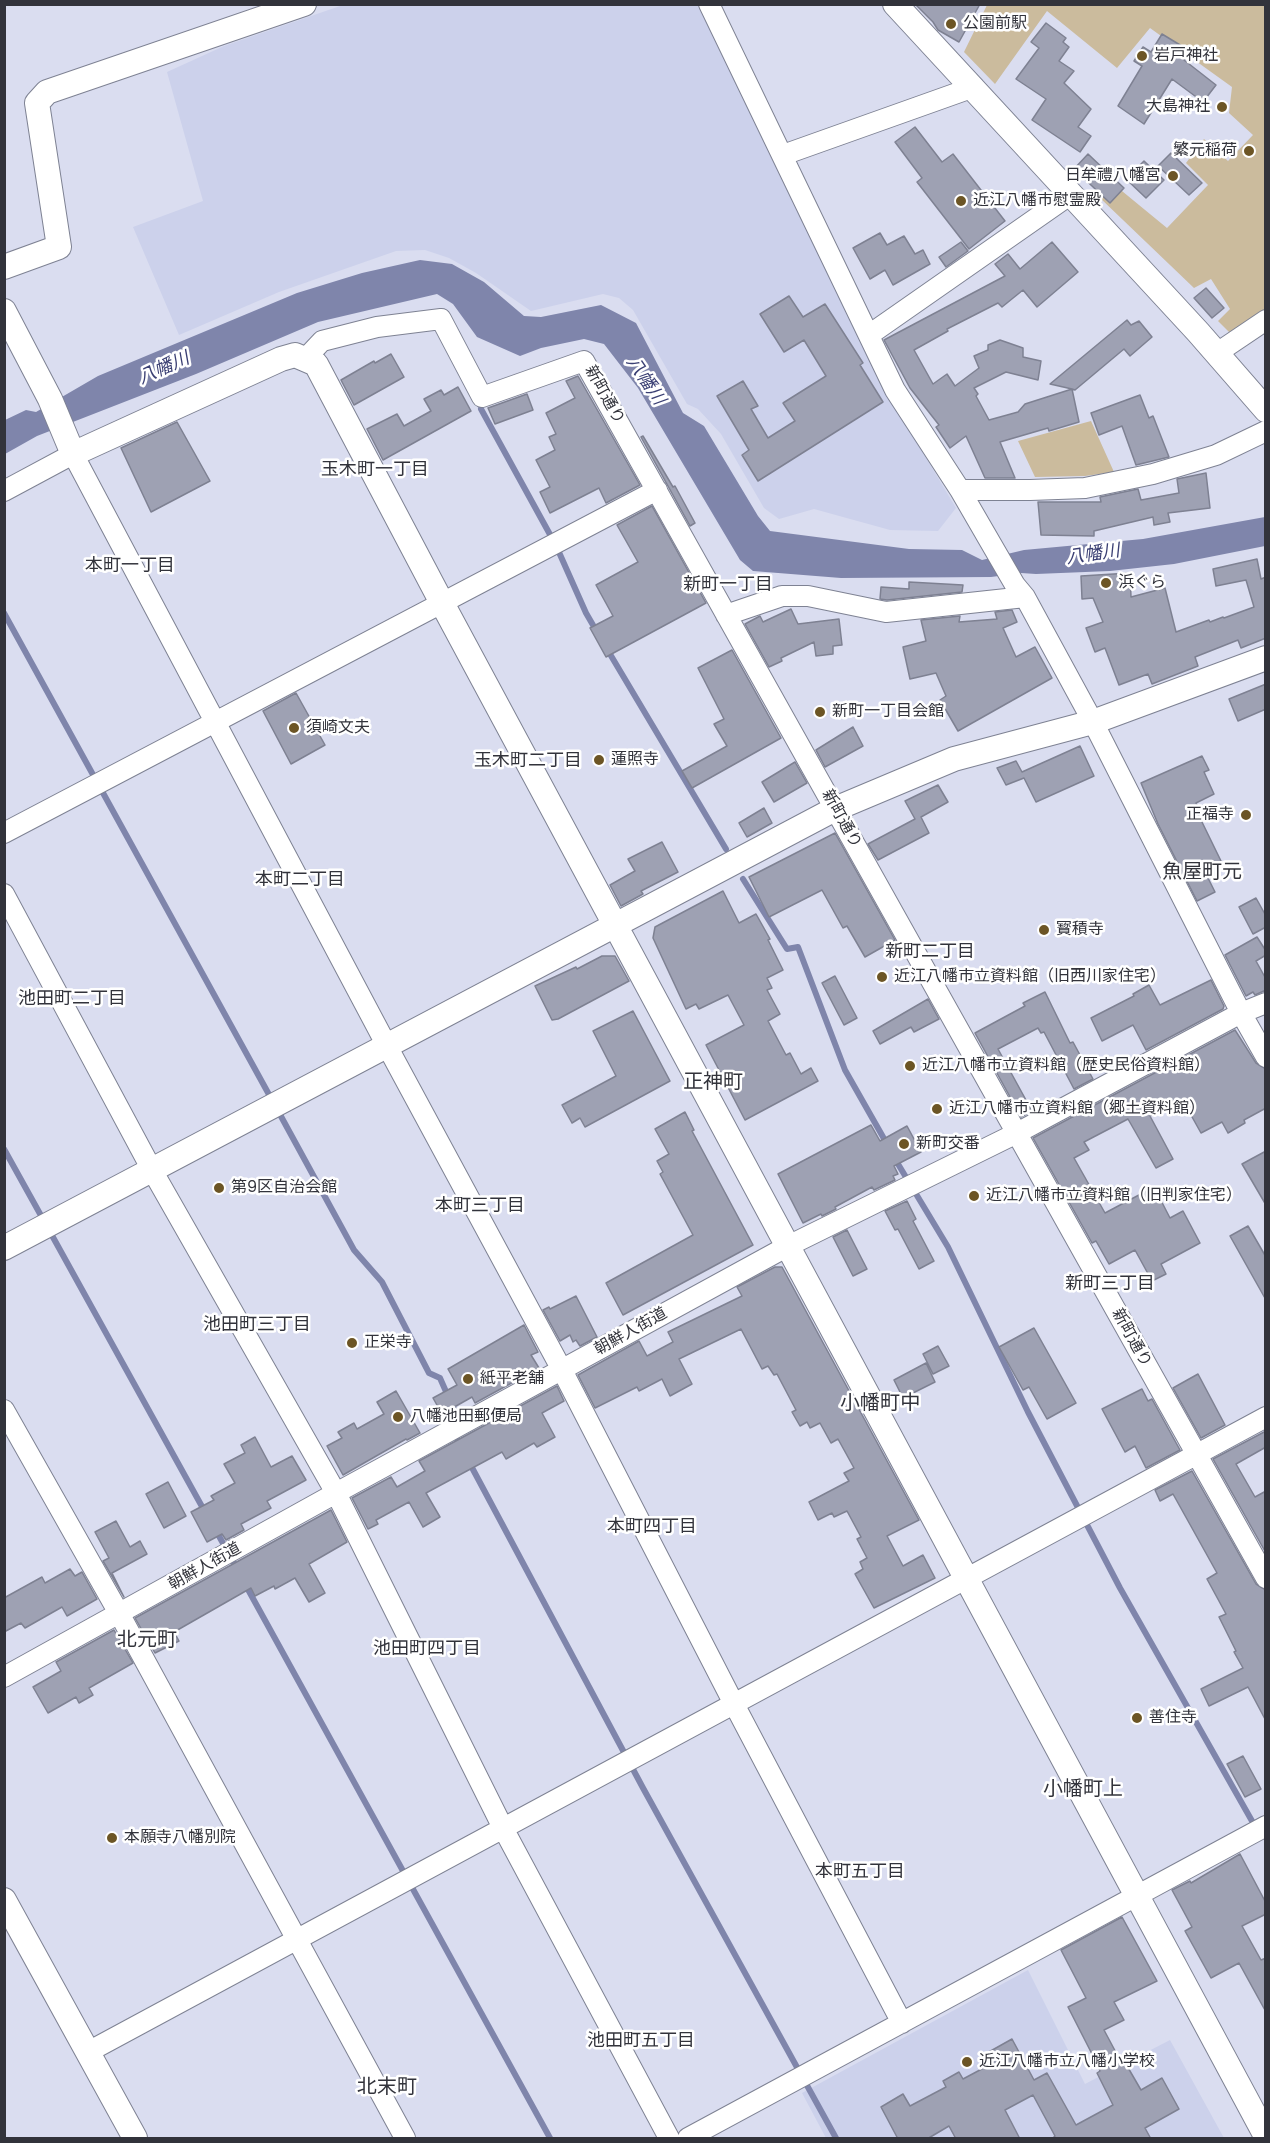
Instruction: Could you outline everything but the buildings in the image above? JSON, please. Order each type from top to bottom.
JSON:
[{"type":"street","points":[[4,267],[59,247],[37,103],[47,92],[304,4]]},
{"type":"street","points":[[709,4],[768,131],[783,155],[895,390],[960,490],[1020,591],[1093,722],[1241,1013],[1266,1057]]},
{"type":"street","points":[[895,4],[974,87],[1217,353],[1266,410]]},
{"type":"street","points":[[783,155],[974,87]]},
{"type":"street","points":[[869,335],[1071,194]]},
{"type":"street","points":[[4,311],[50,399],[73,454],[562,1370],[902,2023]]},
{"type":"street","name":"新町通り","points":[[305,358],[322,341],[377,327],[441,319],[482,397],[584,360],[1266,1578]]},
{"type":"street","points":[[1217,353],[1266,320]]},
{"type":"street","points":[[4,491],[73,454],[281,359],[295,355],[316,364],[615,926],[1266,2136]]},
{"type":"street","points":[[960,490],[1085,488],[1153,474],[1216,455],[1266,431]]},
{"type":"street","points":[[4,833],[657,490]]},
{"type":"street","points":[[726,615],[782,596],[808,596],[886,612],[1020,591]]},
{"type":"street","points":[[4,1248],[835,809],[954,759],[1093,722],[1266,658]]},
{"type":"street","points":[[4,894],[152,1170],[336,1493],[503,1828],[669,2139]]},
{"type":"street","name":"朝鮮人街道","points":[[4,1677],[789,1246],[1017,1133],[1241,1013],[1266,1003]]},
{"type":"street","points":[[4,1410],[120,1615],[405,2139]]},
{"type":"street","points":[[88,2052],[1266,1417]]},
{"type":"street","points":[[688,2139],[1266,1826]]},
{"type":"street","points":[[4,1900],[135,2139]]},
{"type":"shaded area","points":[[343,5],[700,5],[891,399],[956,508],[938,531],[890,530],[814,509],[779,519],[764,508],[721,434],[698,409],[687,404],[633,310],[619,298],[603,294],[531,311],[476,273],[449,258],[425,250],[396,251],[279,292],[179,335],[133,227],[203,201],[167,72],[224,46]]},
{"type":"shaded area","points":[[987,5],[1265,5],[1265,315],[1237,340],[1218,321],[1230,309],[1211,279],[1194,288],[1099,197],[1111,182],[1167,228],[1208,185],[1186,163],[1204,139],[1228,161],[1253,135],[1229,113],[1232,87],[1150,28],[1117,68],[1047,11],[995,84],[964,52]]},
{"type":"shaded area","points":[[1091,421],[1114,472],[1085,476],[1035,477],[1018,441]]},
{"type":"shaded area","name":"近江八幡市立八幡小学校","points":[[1028,1970],[1085,2084],[1170,2040],[1224,2138],[826,2138],[802,2093]]},
{"type":"water","name":"八幡川","points":[[420,260],[452,264],[484,282],[524,316],[541,317],[601,305],[636,323],[683,413],[704,426],[758,516],[770,531],[909,549],[962,550],[982,560],[1024,550],[1143,539],[1265,517],[1265,546],[1174,564],[1110,571],[1021,573],[991,577],[841,578],[753,571],[740,560],[638,388],[604,344],[584,339],[541,348],[520,356],[477,337],[453,304],[437,294],[318,322],[196,374],[37,436],[5,454],[5,420],[26,410],[36,412],[98,376],[297,293],[362,273]]},
{"type":"waterway","points":[[481,409],[553,540]]},
{"type":"waterway","points":[[558,550],[597,632]]},
{"type":"waterway","points":[[4,613],[272,1100]]},
{"type":"waterway","points":[[607,649],[726,849]]},
{"type":"waterway","points":[[743,879],[787,949],[798,947],[845,1070],[887,1144]]},
{"type":"waterway","points":[[277,1109],[354,1250],[382,1282],[429,1373],[440,1378],[455,1412],[454,1433],[461,1447]]},
{"type":"waterway","points":[[4,1149],[44,1221]]},
{"type":"waterway","points":[[895,1159],[948,1247],[1028,1412],[1120,1588],[1252,1821]]},
{"type":"waterway","points":[[49,1230],[205,1512]]},
{"type":"waterway","points":[[469,1462],[643,1788],[836,2138]]},
{"type":"waterway","points":[[215,1529],[238,1570]]},
{"type":"waterway","points":[[245,1584],[550,2138]]},
{"type":"place","name":"公園前駅","points":[[951,24]]},
{"type":"place","name":"岩戸神社","points":[[1142,56]]},
{"type":"place","name":"大島神社","points":[[1222,107]]},
{"type":"place","name":"繁元稲荷","points":[[1249,151]]},
{"type":"place","name":"日牟禮八幡宮","points":[[1173,176]]},
{"type":"place","name":"近江八幡市慰霊殿","points":[[961,201]]},
{"type":"place","name":"浜ぐら","points":[[1106,583]]},
{"type":"place","name":"新町一丁目会館","points":[[820,712]]},
{"type":"place","name":"須崎文夫","points":[[294,728]]},
{"type":"place","name":"蓮照寺","points":[[599,760]]},
{"type":"place","name":"正福寺","points":[[1246,815]]},
{"type":"place","name":"寳積寺","points":[[1044,930]]},
{"type":"place","name":"近江八幡市立資料館（旧西川家住宅）","points":[[882,977]]},
{"type":"place","name":"近江八幡市立資料館（歴史民俗資料館）","points":[[910,1066]]},
{"type":"place","name":"近江八幡市立資料館（郷土資料館）","points":[[937,1109]]},
{"type":"place","name":"新町交番","points":[[904,1144]]},
{"type":"place","name":"第9区自治会館","points":[[219,1188]]},
{"type":"place","name":"近江八幡市立資料館（旧判家住宅）","points":[[974,1196]]},
{"type":"place","name":"正栄寺","points":[[352,1343]]},
{"type":"place","name":"紙平老舗","points":[[468,1379]]},
{"type":"place","name":"八幡池田郵便局","points":[[398,1417]]},
{"type":"place","name":"善住寺","points":[[1137,1718]]},
{"type":"place","name":"本願寺八幡別院","points":[[112,1838]]},
{"type":"place","name":"近江八幡市立八幡小学校","points":[[967,2062]]},
{"type":"district","name":"玉木町一丁目","points":[[375,470]]},
{"type":"district","name":"本町一丁目","points":[[130,566]]},
{"type":"district","name":"新町一丁目","points":[[728,585]]},
{"type":"district","name":"玉木町二丁目","points":[[528,761]]},
{"type":"district","name":"魚屋町元","points":[[1202,873]]},
{"type":"district","name":"本町二丁目","points":[[300,880]]},
{"type":"district","name":"新町二丁目","points":[[930,952]]},
{"type":"district","name":"池田町二丁目","points":[[72,999]]},
{"type":"district","name":"正神町","points":[[713,1083]]},
{"type":"district","name":"本町三丁目","points":[[480,1206]]},
{"type":"district","name":"新町三丁目","points":[[1110,1284]]},
{"type":"district","name":"池田町三丁目","points":[[257,1325]]},
{"type":"district","name":"小幡町中","points":[[880,1404]]},
{"type":"district","name":"本町四丁目","points":[[652,1527]]},
{"type":"district","name":"北元町","points":[[147,1641]]},
{"type":"district","name":"池田町四丁目","points":[[427,1649]]},
{"type":"district","name":"小幡町上","points":[[1083,1790]]},
{"type":"district","name":"本町五丁目","points":[[860,1872]]},
{"type":"district","name":"池田町五丁目","points":[[641,2041]]},
{"type":"district","name":"北末町","points":[[387,2088]]}]
